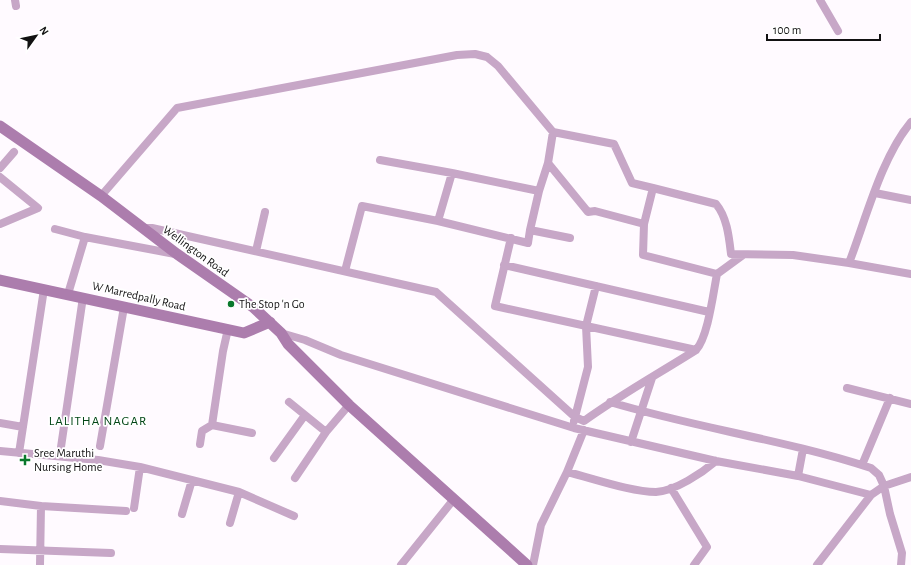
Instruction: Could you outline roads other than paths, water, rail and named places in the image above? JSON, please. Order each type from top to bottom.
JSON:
[{"type":"main road","name":"Wellington Road","points":[[1,128],[101,196],[177,254],[253,307],[281,333],[288,344],[349,404],[525,564]]},
{"type":"main road","name":"W Marredpally Road","points":[[0,280],[244,333],[270,322]]},
{"type":"street","points":[[820,0],[838,31]]},
{"type":"street","points":[[101,196],[177,108],[457,54],[475,54],[487,57],[498,66],[553,132],[614,144],[632,183],[716,204],[721,210],[726,225],[731,254],[793,255],[911,274]]},
{"type":"street","points":[[849,263],[888,159],[901,134],[911,122]]},
{"type":"street","points":[[345,271],[362,206],[438,221],[528,243],[539,191],[548,163],[553,132]]},
{"type":"street","points":[[0,168],[14,152]]},
{"type":"street","points":[[380,160],[539,191]]},
{"type":"street","points":[[548,163],[588,212],[595,211],[644,224]]},
{"type":"street","points":[[438,221],[452,173]]},
{"type":"street","points":[[0,177],[38,208],[0,224]]},
{"type":"street","points":[[653,188],[644,224],[643,255],[717,274]]},
{"type":"street","points":[[875,193],[911,200]]},
{"type":"street","points":[[256,251],[265,212]]},
{"type":"street","points":[[144,228],[152,228],[436,292],[575,417],[584,420],[610,402],[696,350],[701,345],[710,312],[717,274],[743,255]]},
{"type":"street","points":[[55,229],[85,237],[177,254]]},
{"type":"street","points":[[530,230],[570,238]]},
{"type":"street","points":[[68,294],[85,237]]},
{"type":"street","points":[[511,238],[495,306],[696,350]]},
{"type":"street","points":[[504,265],[710,312]]},
{"type":"street","points":[[574,428],[575,417],[588,367],[586,326],[596,286]]},
{"type":"street","points":[[19,453],[44,289]]},
{"type":"street","points":[[61,447],[83,297]]},
{"type":"street","points":[[100,446],[124,307]]},
{"type":"street","points":[[212,425],[228,329]]},
{"type":"street","points":[[281,333],[305,340],[341,355],[574,428],[716,461],[798,476],[872,495]]},
{"type":"street","points":[[632,442],[652,378]]},
{"type":"street","points":[[847,388],[911,404]]},
{"type":"street","points":[[862,465],[890,398]]},
{"type":"street","points":[[290,402],[326,432]]},
{"type":"street","points":[[610,402],[641,412],[803,449],[871,468],[880,475],[884,486],[890,514],[902,553],[901,565]]},
{"type":"street","points":[[294,478],[326,432],[349,404]]},
{"type":"street","points":[[274,458],[305,415]]},
{"type":"street","points":[[0,423],[23,427]]},
{"type":"street","points":[[200,444],[202,431],[212,425],[252,433]]},
{"type":"street","points":[[525,564],[541,526],[567,472],[584,430]]},
{"type":"street","points":[[798,476],[803,449]]},
{"type":"street","points":[[0,451],[98,460],[140,467],[239,492],[294,516]]},
{"type":"street","points":[[567,472],[632,489],[657,492],[685,482],[704,472],[716,461]]},
{"type":"street","points":[[134,508],[140,467]]},
{"type":"street","points":[[818,565],[872,495],[884,486],[911,477]]},
{"type":"street","points":[[182,514],[192,480]]},
{"type":"street","points":[[671,488],[707,547],[694,565]]},
{"type":"street","points":[[230,523],[239,492]]},
{"type":"street","points":[[401,565],[454,499]]},
{"type":"street","points":[[0,501],[41,506],[126,511]]},
{"type":"street","points":[[40,565],[41,506]]},
{"type":"street","points":[[0,549],[110,553]]},
{"type":"place","name":"The Stop 'n Go","points":[[231,304]]},
{"type":"place","name":"Sree Maruthi Nursing Home","points":[[25,460]]},
{"type":"district","name":"LALITHA NAGAR","points":[[98,421]]}]
